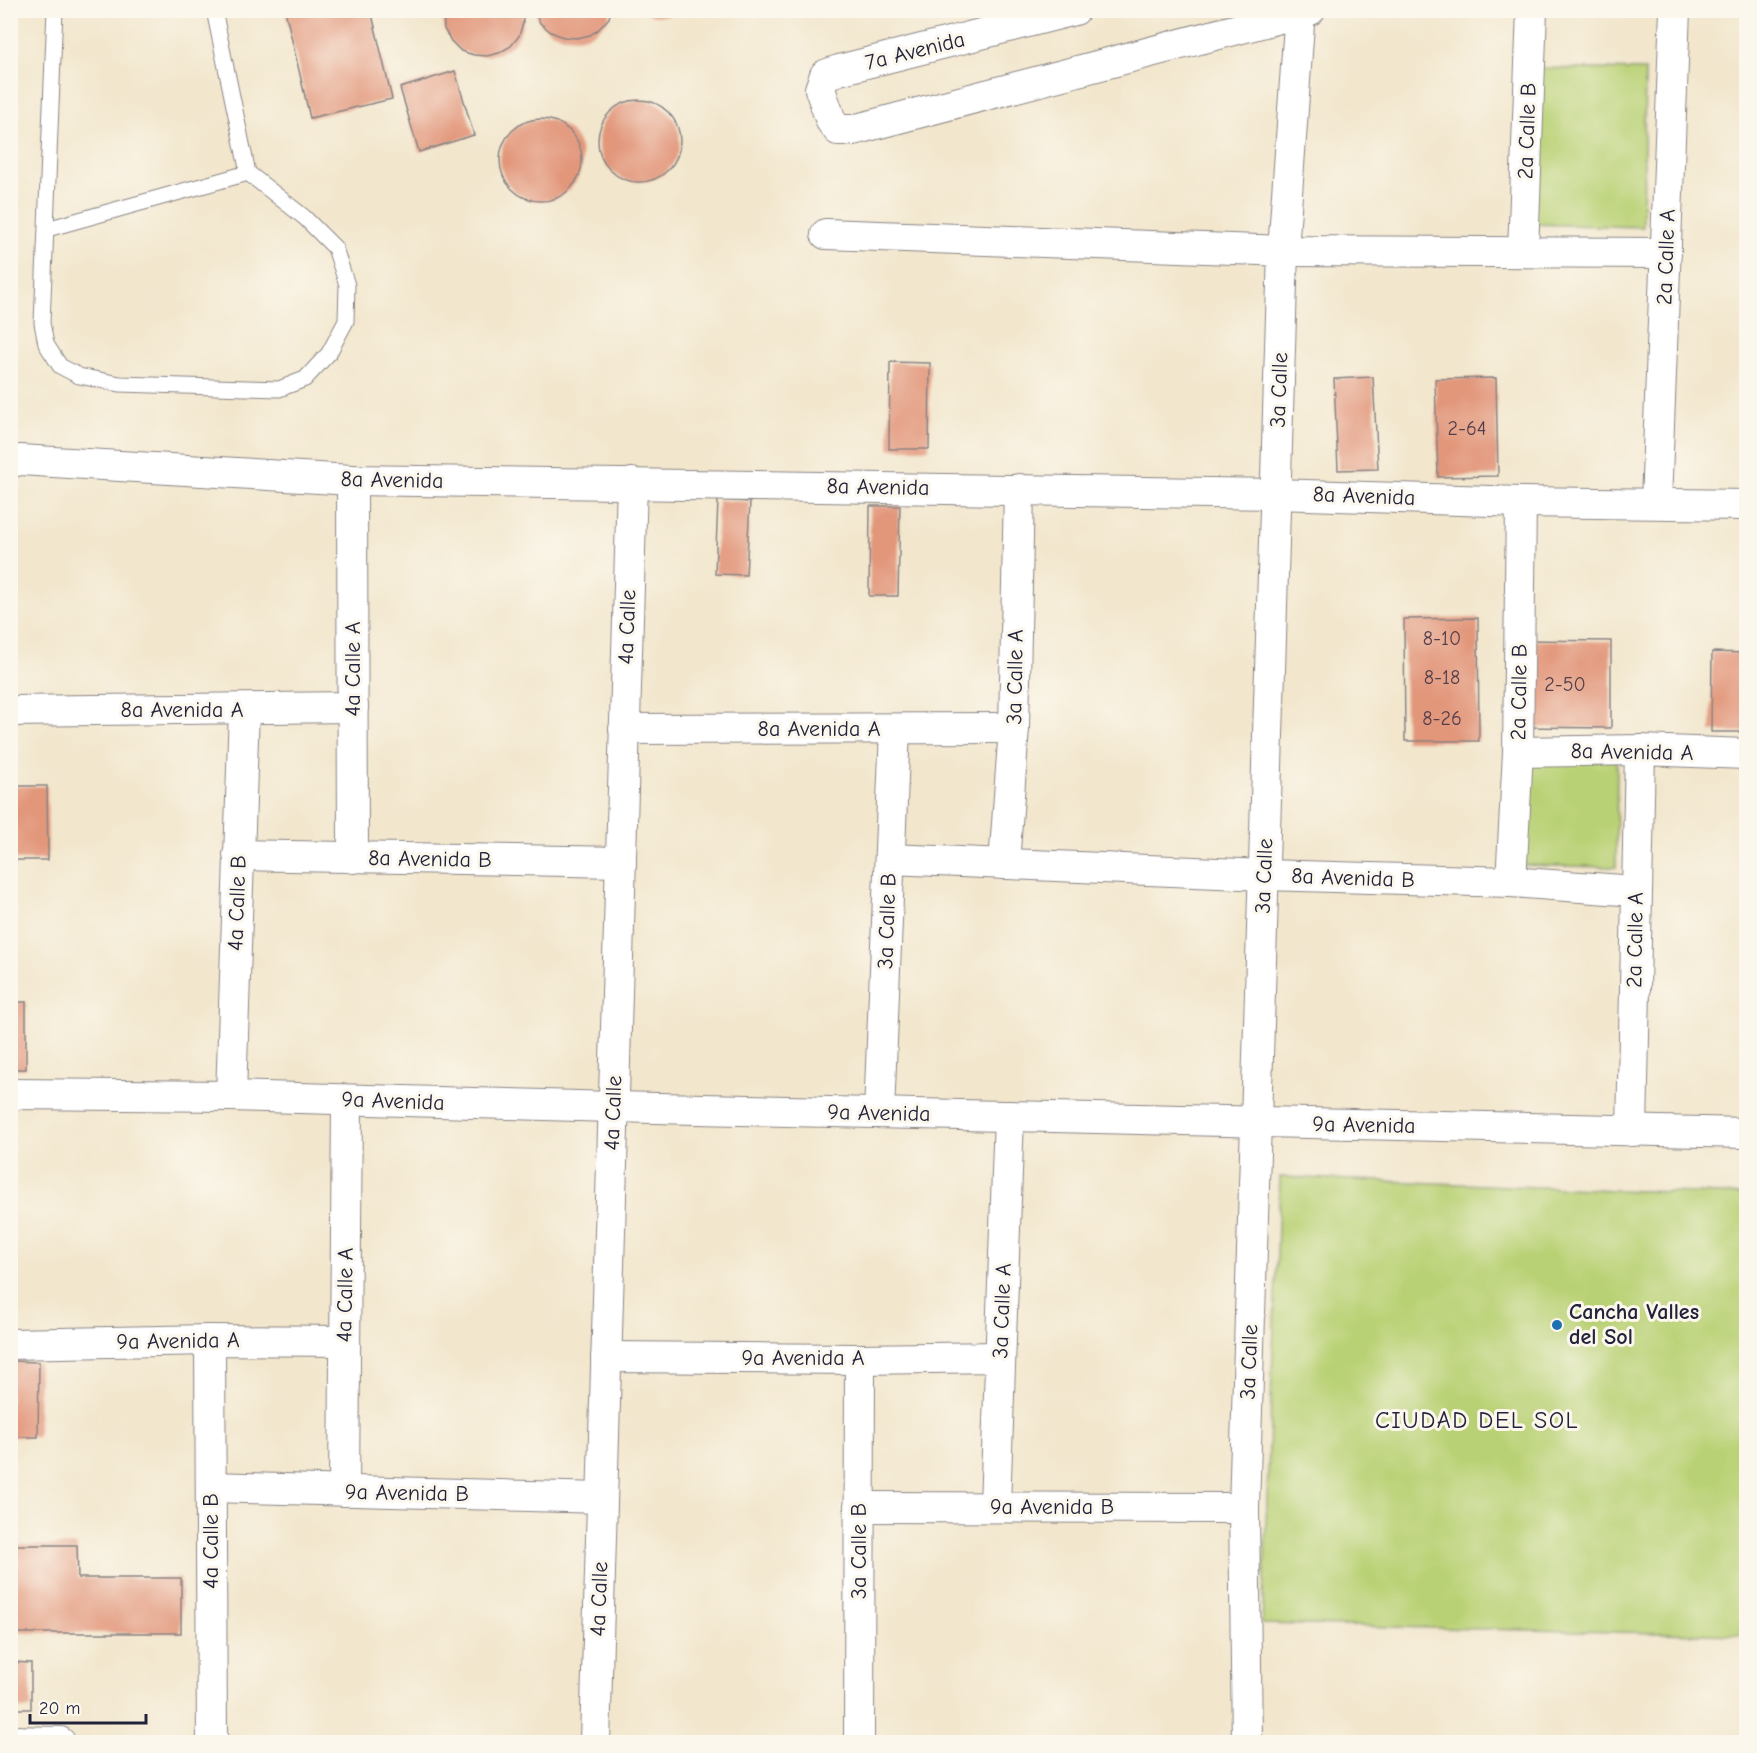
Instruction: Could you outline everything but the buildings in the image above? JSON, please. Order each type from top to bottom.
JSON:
[{"type":"street","name":"7a Avenida","points":[[1075,10],[825,75],[820,89],[831,121],[838,130],[853,130],[1303,11]]},
{"type":"street","name":"2a Calle B","points":[[1523,252],[1532,10]]},
{"type":"street","name":"2a Calle A","points":[[1656,504],[1675,10]]},
{"type":"street","name":"3a Calle","points":[[1247,1743],[1244,1508],[1283,251],[1303,11]]},
{"type":"street","points":[[826,234],[1283,251],[1666,253]]},
{"type":"street","name":"8a Avenida","points":[[10,463],[20,460],[352,480],[1019,489],[1746,505]]},
{"type":"street","name":"4a Calle A","points":[[352,480],[353,858]]},
{"type":"street","name":"4a Calle","points":[[594,1743],[632,483]]},
{"type":"street","name":"3a Calle A","points":[[1004,864],[1014,728],[1019,489]]},
{"type":"street","name":"2a Calle B","points":[[1511,882],[1518,752],[1521,501]]},
{"type":"street","name":"8a Avenida A","points":[[10,711],[353,707]]},
{"type":"street","name":"4a Calle B","points":[[231,1096],[244,709]]},
{"type":"street","name":"8a Avenida A","points":[[624,729],[1014,728]]},
{"type":"street","name":"3a Calle B","points":[[879,1113],[895,729]]},
{"type":"street","name":"2a Calle A","points":[[1632,1131],[1640,750]]},
{"type":"street","name":"8a Avenida A","points":[[1518,752],[1640,750],[1746,754]]},
{"type":"street","name":"8a Avenida B","points":[[238,855],[621,862]]},
{"type":"street","name":"8a Avenida B","points":[[890,859],[1264,875],[1511,882],[1636,891]]},
{"type":"street","name":"9a Avenida","points":[[10,1094],[231,1096],[1746,1133]]},
{"type":"street","name":"4a Calle A","points":[[344,1491],[347,1100]]},
{"type":"street","name":"3a Calle A","points":[[995,1506],[1009,1116]]},
{"type":"street","name":"4a Calle B","points":[[210,1340],[212,1743]]},
{"type":"street","name":"9a Avenida A","points":[[10,1344],[210,1340],[345,1341]]},
{"type":"street","name":"9a Avenida A","points":[[606,1357],[860,1359],[1000,1357]]},
{"type":"street","name":"3a Calle B","points":[[859,1743],[860,1359]]},
{"type":"street","name":"9a Avenida B","points":[[211,1487],[602,1498]]},
{"type":"street","name":"9a Avenida B","points":[[860,1507],[1244,1508]]},
{"type":"street","points":[[10,1741],[60,1743]]},
{"type":"lane","points":[[55,10],[42,322],[46,344],[60,366],[79,376],[120,384],[279,389],[305,379],[329,353],[346,321],[347,285],[335,248],[304,217],[248,173],[214,10]]},
{"type":"lane","points":[[47,229],[248,173]]},
{"type":"green space","points":[[1530,68],[1645,70],[1643,227],[1529,224]]},
{"type":"green space","points":[[1507,758],[1617,760],[1616,867],[1505,865]]},
{"type":"green space","points":[[1280,1177],[1746,1195],[1746,1635],[1262,1624]]},
{"type":"place","name":"Cancha Valles del Sol","points":[[1557,1325]]},
{"type":"district","name":"CIUDAD DEL SOL","points":[[1477,1420]]}]
